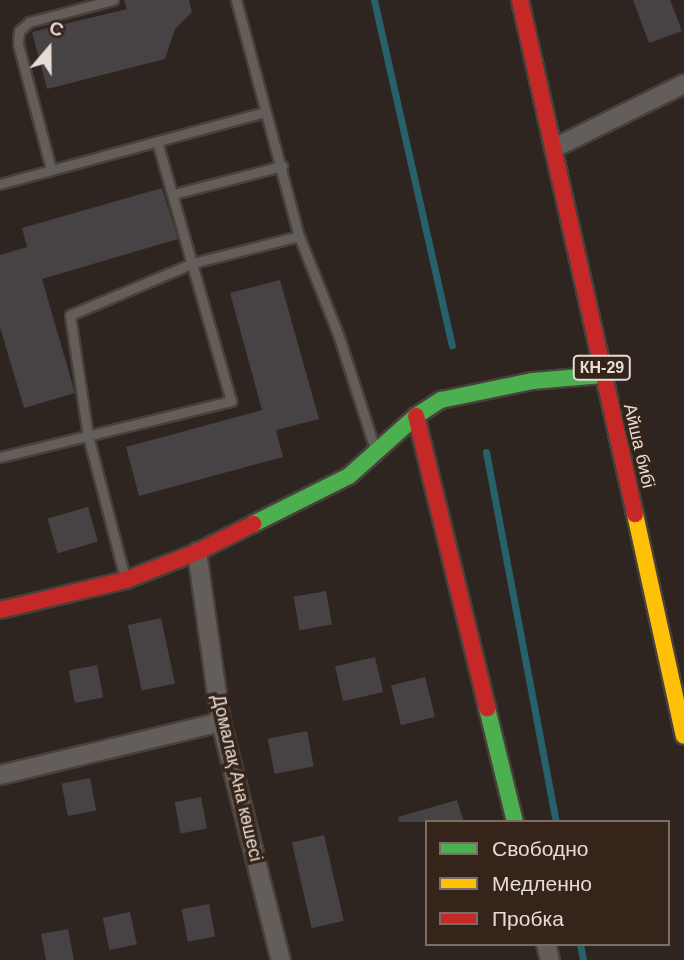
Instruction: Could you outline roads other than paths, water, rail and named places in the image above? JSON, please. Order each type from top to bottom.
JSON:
[{"type":"street","name":"Айша бибі","points":[[520,0],[603,375],[681,705],[684,736]]},
{"type":"street","points":[[554,148],[684,84]]},
{"type":"street","points":[[0,610],[126,580],[197,552],[349,476],[377,454],[416,416],[441,400],[533,381],[603,375]]},
{"type":"street","points":[[416,416],[516,820]]},
{"type":"street","name":"Домалақ Ана көшесі","points":[[197,552],[221,722],[278,959]]},
{"type":"street","points":[[0,775],[221,722]]},
{"type":"lane","points":[[51,169],[18,44],[19,31],[29,22],[113,0]]},
{"type":"lane","points":[[236,0],[299,236],[338,334],[377,454]]},
{"type":"lane","points":[[0,184],[265,112]]},
{"type":"lane","points":[[0,457],[231,401],[157,141]]},
{"type":"lane","points":[[174,194],[282,166]]},
{"type":"lane","points":[[126,580],[88,436],[70,316],[193,263],[299,236]]},
{"type":"waterway","points":[[374,0],[452,345]]},
{"type":"waterway","points":[[486,452],[556,820]]},
{"type":"waterway","points":[[580,946],[583,960]]}]
